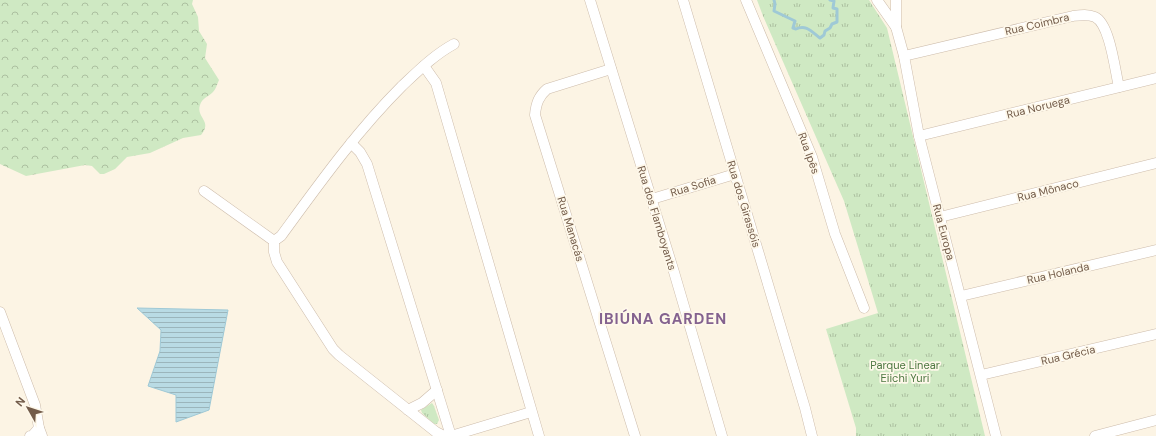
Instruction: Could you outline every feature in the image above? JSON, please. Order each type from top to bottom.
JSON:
[{"type":"street","name":"Rua dos Flamboyants","points":[[590,0],[677,280],[722,436]]},
{"type":"street","name":"Rua dos Girassóis","points":[[683,0],[805,408],[812,436]]},
{"type":"street","name":"Rua Ipês","points":[[746,0],[812,157],[835,234],[864,308]]},
{"type":"street","name":"Rua Europa","points":[[877,0],[896,27]]},
{"type":"street","name":"Rua Europa","points":[[896,0],[896,27],[904,56],[919,136],[996,436]]},
{"type":"street","name":"Rua Coimbra","points":[[904,56],[1073,16],[1086,15],[1095,17],[1101,22],[1107,31],[1119,88]]},
{"type":"street","points":[[274,241],[281,236],[331,167],[394,94],[437,54],[454,44]]},
{"type":"street","points":[[424,66],[436,83],[538,436]]},
{"type":"street","name":"Rua Manacás","points":[[611,69],[547,89],[540,95],[536,106],[535,115],[635,436]]},
{"type":"street","name":"Rua Noruega","points":[[919,136],[1156,78]]},
{"type":"street","points":[[351,143],[360,152],[367,164],[451,436]]},
{"type":"street","name":"Rua Mônaco","points":[[940,217],[1156,163]]},
{"type":"street","name":"Rua Sofia","points":[[652,199],[735,174]]},
{"type":"street","points":[[204,191],[274,241]]},
{"type":"street","points":[[274,241],[274,252],[278,262],[333,349],[436,432],[442,435],[451,436],[531,412]]},
{"type":"street","name":"Rua Holanda","points":[[961,296],[1156,250]]},
{"type":"street","points":[[0,312],[35,405],[41,432],[30,436]]},
{"type":"street","name":"Rua Grécia","points":[[981,375],[1089,351],[1156,334]]},
{"type":"street","points":[[408,410],[422,403],[437,390]]},
{"type":"street","points":[[1095,436],[1156,420]]},
{"type":"green space","points":[[0,0],[193,0],[192,4],[198,17],[199,31],[207,44],[205,58],[219,80],[214,91],[204,99],[200,105],[200,113],[205,123],[204,130],[201,135],[183,138],[150,153],[127,157],[115,169],[104,174],[100,174],[92,166],[85,165],[26,176],[0,164]]},
{"type":"green space","name":"Parque Linear Eiichi Yuri","points":[[757,0],[869,0],[887,28],[985,436],[856,436],[856,428],[826,329],[878,313],[844,201]]},
{"type":"green space","points":[[432,403],[439,420],[437,424],[434,424],[422,413],[421,410]]},
{"type":"water","points":[[137,308],[228,310],[209,410],[176,422],[176,395],[148,386],[160,351],[161,330]]},
{"type":"waterway","points":[[774,0],[774,11],[795,21],[793,28],[806,28],[820,38],[832,24],[837,22],[837,9],[833,8],[834,1],[830,0]]},
{"type":"district","name":"IBIÚNA GARDEN","points":[[663,319]]}]
